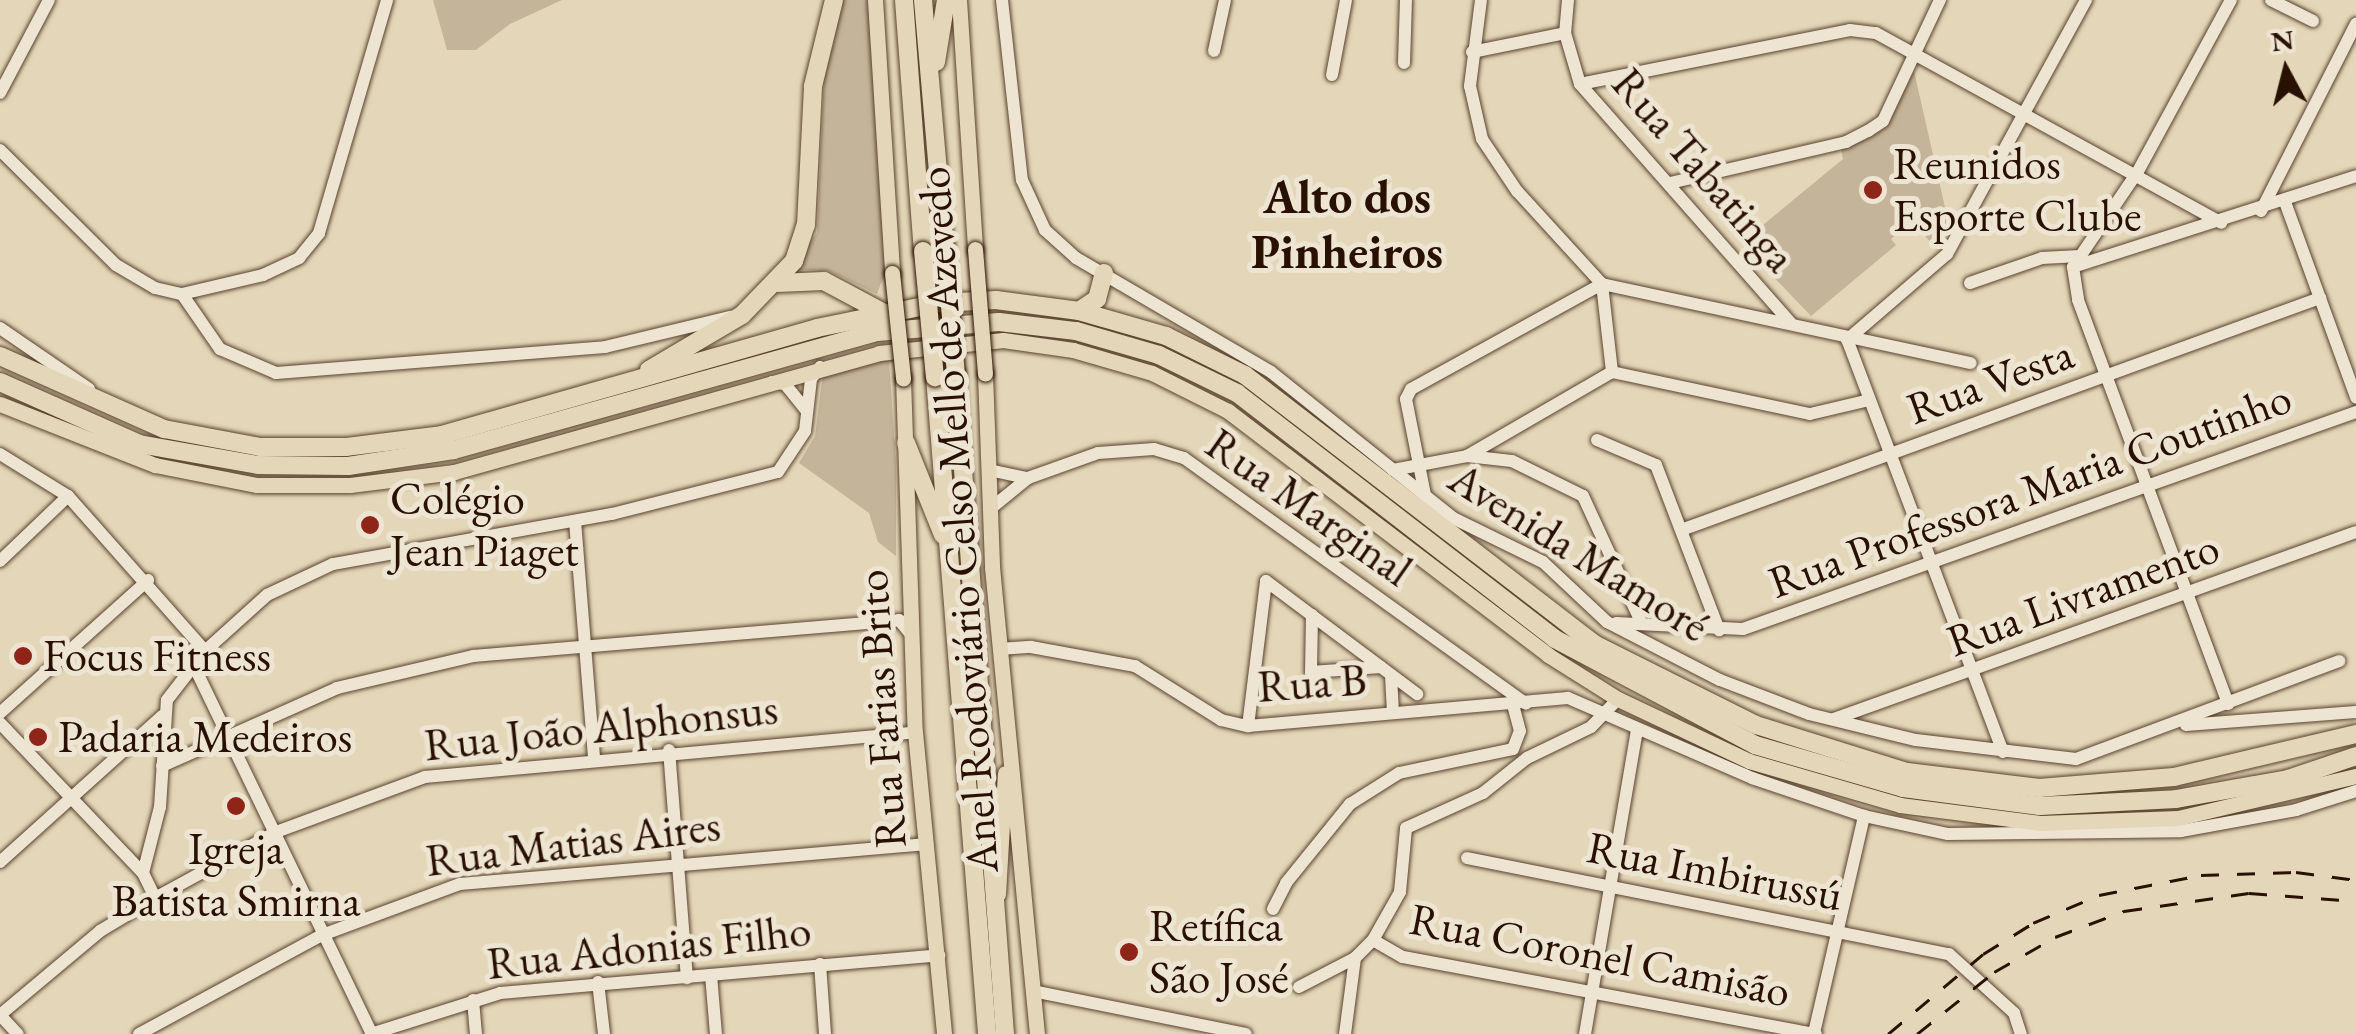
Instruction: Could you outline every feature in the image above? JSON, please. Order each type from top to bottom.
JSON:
[{"type":"highway","points":[[625,384],[742,315],[778,283],[806,225],[810,103],[834,0]]},
{"type":"highway","name":"Anel Rodoviário Celso Mello de Azevedo","points":[[904,0],[984,916],[1005,1034]]},
{"type":"highway","name":"Anel Rodoviário Celso Mello de Azevedo","points":[[923,0],[956,375],[987,1034]]},
{"type":"highway","points":[[932,117],[946,0]]},
{"type":"highway","points":[[1079,311],[1096,299],[1104,273]]},
{"type":"highway","points":[[778,283],[824,281],[885,313]]},
{"type":"highway","points":[[0,356],[118,412],[164,429],[260,448],[346,448],[442,435],[885,313],[996,300],[1079,311],[1166,336],[1245,375],[1594,644],[1756,725],[1907,772],[2039,788],[2174,777],[2356,734]]},
{"type":"highway","points":[[0,382],[139,444],[258,465],[348,466],[454,450],[877,332],[999,322],[1076,332],[1159,356],[1236,393],[1555,639],[1755,745],[1903,788],[2040,806],[2176,799],[2288,779],[2356,756]]},
{"type":"highway","points":[[906,442],[951,557]]},
{"type":"main road","name":"Anel Rodoviário Celso Mello de Azevedo","points":[[874,0],[903,378]]},
{"type":"main road","name":"Anel Rodoviário Celso Mello de Azevedo","points":[[959,0],[1000,650],[1036,1034]]},
{"type":"main road","points":[[0,404],[156,466],[257,484],[350,484],[454,472],[820,366],[942,342],[1003,340],[1073,350],[1152,373],[1228,411],[1548,655],[1618,699],[1748,761],[1900,804],[2040,823],[2178,818],[2356,776]]},
{"type":"main road","name":"Rua Farias Brito","points":[[903,378],[916,732],[944,1034]]},
{"type":"main road","points":[[984,916],[1003,874],[1008,750]]},
{"type":"street","points":[[0,93],[49,0]]},
{"type":"street","points":[[0,150],[116,265],[155,288],[182,294],[264,275],[299,258],[319,234],[387,0]]},
{"type":"street","name":"Avenida Mamoré","points":[[1002,0],[1030,206],[1045,230],[1104,273],[1271,372],[1426,500],[1543,562],[1607,622],[1720,680],[1832,720],[2003,752],[2076,759],[2173,726]]},
{"type":"street","points":[[1214,51],[1225,0]]},
{"type":"street","points":[[1332,76],[1346,0]]},
{"type":"street","points":[[1404,62],[1406,0]]},
{"type":"street","points":[[1481,0],[1472,52],[1474,114],[1496,166],[1602,284],[1612,372]]},
{"type":"street","name":"Rua Tabatinga","points":[[1568,0],[1565,33],[1580,84],[1791,322]]},
{"type":"street","points":[[1670,184],[1846,142],[1883,121],[1910,53],[1940,0]]},
{"type":"street","points":[[1847,340],[1947,254],[2027,116],[2086,0]]},
{"type":"street","points":[[2228,704],[2078,300],[2076,262],[2137,173],[2230,0]]},
{"type":"street","points":[[2271,0],[2313,22]]},
{"type":"street","points":[[2262,211],[2352,41],[2356,24]]},
{"type":"street","points":[[1580,84],[1850,30],[1876,33],[2137,173],[2221,223]]},
{"type":"street","points":[[1472,52],[1565,33]]},
{"type":"street","points":[[1970,283],[2042,258],[2076,262],[2221,223],[2356,176]]},
{"type":"street","points":[[2285,202],[2356,396]]},
{"type":"street","points":[[1426,500],[1406,400],[1411,389],[1602,284],[1971,364]]},
{"type":"street","points":[[182,294],[220,349],[276,373],[605,347],[742,315]]},
{"type":"street","name":"Rua Vesta","points":[[1684,529],[2320,298]]},
{"type":"street","points":[[0,328],[118,412]]},
{"type":"street","points":[[1847,340],[2003,752]]},
{"type":"street","points":[[0,862],[69,796],[163,716],[205,651],[267,594],[332,564],[575,521],[778,472],[796,454],[811,379],[820,366]]},
{"type":"street","points":[[1393,470],[1422,468],[1467,456],[1612,372],[1810,414],[1868,400]]},
{"type":"street","points":[[770,382],[785,384],[807,411]]},
{"type":"street","name":"Rua Professora Maria Coutinho","points":[[1607,622],[1743,629],[2148,482],[2356,412]]},
{"type":"street","points":[[1597,440],[1656,466],[1684,529],[1719,630]]},
{"type":"street","name":"Rua Marginal","points":[[990,510],[1028,478],[1098,453],[1154,449],[1184,458],[1520,705]]},
{"type":"street","points":[[0,454],[68,496],[148,580],[205,651]]},
{"type":"street","points":[[1467,456],[1512,460],[1583,496],[1642,624]]},
{"type":"street","points":[[990,470],[1028,478]]},
{"type":"street","points":[[0,561],[68,496]]},
{"type":"street","points":[[575,521],[594,757]]},
{"type":"street","name":"Rua Livramento","points":[[1832,720],[2188,596],[2356,532]]},
{"type":"street","points":[[0,712],[148,580]]},
{"type":"street","points":[[1248,726],[1266,581],[1416,694]]},
{"type":"street","points":[[1312,615],[1311,672],[1386,671]]},
{"type":"street","points":[[162,766],[228,732],[337,688],[407,668],[899,620],[911,635]]},
{"type":"street","name":"Rua B","points":[[1000,650],[1030,647],[1135,666],[1220,720],[1248,726],[1520,705],[1555,696],[1864,816],[1948,834],[2164,832],[2296,810],[2356,791]]},
{"type":"street","points":[[2173,726],[2339,661]]},
{"type":"street","points":[[194,666],[372,1034]]},
{"type":"street","points":[[1386,671],[1393,713]]},
{"type":"street","points":[[1300,987],[1354,958],[1373,940],[1400,892],[1406,828],[1484,793],[1527,758],[1606,716],[1618,699]]},
{"type":"street","points":[[1273,909],[1286,883],[1350,804],[1399,773],[1513,750],[1520,731],[1520,705]]},
{"type":"street","points":[[2173,726],[2356,712]]},
{"type":"street","points":[[143,873],[156,831],[163,716]]},
{"type":"street","points":[[0,723],[143,873],[155,898]]},
{"type":"street","points":[[1585,1034],[1637,730]]},
{"type":"street","name":"Rua João Alphonsus","points":[[0,1015],[100,931],[155,898],[276,832],[425,777],[669,750],[916,732]]},
{"type":"street","points":[[669,750],[687,978]]},
{"type":"street","points":[[1815,1034],[1864,816]]},
{"type":"street","name":"Rua Matias Aires","points":[[140,1034],[322,935],[460,884],[678,862],[927,844]]},
{"type":"street","name":"Rua Imbirussú","points":[[1468,858],[1949,954],[2014,1013],[2022,1034]]},
{"type":"street","name":"Rua Coronel Camisão","points":[[1373,940],[1390,954],[1815,1034]]},
{"type":"street","name":"Rua Adonias Filho","points":[[372,1034],[473,1000],[598,982],[687,978],[939,955]]},
{"type":"street","points":[[1345,1034],[1354,958]]},
{"type":"street","points":[[820,964],[826,1034]]},
{"type":"street","points":[[711,976],[716,1034]]},
{"type":"street","points":[[598,982],[604,1034]]},
{"type":"street","points":[[1033,991],[1246,1034]]},
{"type":"street","points":[[473,1000],[476,1034]]},
{"type":"street","points":[[0,1015],[18,1034]]},
{"type":"shaded area","points":[[433,0],[562,0],[510,24],[476,50],[447,50]]},
{"type":"shaded area","points":[[842,0],[875,0],[891,256],[877,294],[829,271],[789,269],[817,233],[824,80]]},
{"type":"shaded area","name":"Reunidos Esporte Clube","points":[[1914,71],[1949,225],[1935,247],[1912,222],[1891,239],[1896,245],[1811,316],[1741,243],[1843,159],[1841,149],[1884,129]]},
{"type":"shaded area","points":[[889,360],[896,465],[896,556],[878,542],[869,513],[799,463],[815,436],[823,373]]},
{"type":"railway","points":[[1888,1034],[1983,954],[2033,923],[2099,895],[2201,875],[2296,872],[2356,880]]},
{"type":"railway","points":[[1917,1034],[1994,972],[2055,937],[2124,911],[2249,893],[2356,901]]},
{"type":"place","name":"Reunidos Esporte Clube","points":[[1873,190]]},
{"type":"place","name":"Colégio Jean Piaget","points":[[370,525]]},
{"type":"place","name":"Focus Fitness","points":[[23,656]]},
{"type":"place","name":"Padaria Medeiros","points":[[38,737]]},
{"type":"place","name":"Igreja Batista Smirna","points":[[236,806]]},
{"type":"place","name":"Retífica São José","points":[[1129,952]]},
{"type":"district","name":"Alto dos Pinheiros","points":[[1347,224]]}]
